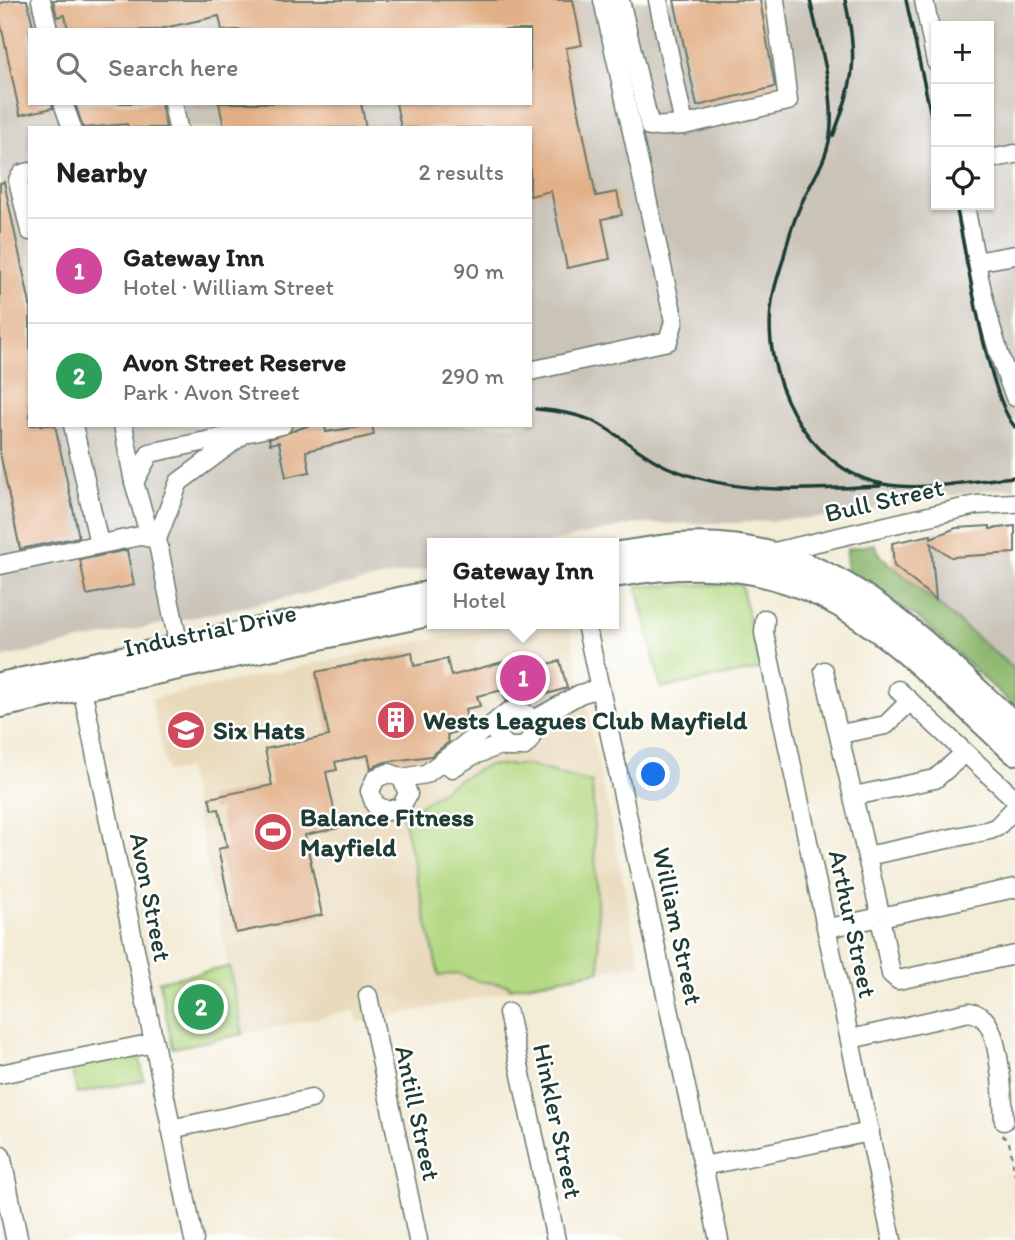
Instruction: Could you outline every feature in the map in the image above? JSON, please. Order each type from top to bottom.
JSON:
[{"type":"highway","points":[[619,573],[659,559],[678,546],[724,547],[766,554],[823,572],[859,591],[892,614],[1015,726]]},
{"type":"highway","points":[[619,555],[762,573],[820,593],[857,613],[889,636],[1015,752]]},
{"type":"highway","name":"Industrial Drive","points":[[0,705],[82,688],[181,657],[427,594]]},
{"type":"highway","name":"Industrial Drive","points":[[0,685],[181,657],[427,614]]},
{"type":"main road","points":[[0,1157],[17,1240]]},
{"type":"street","points":[[41,0],[48,28]]},
{"type":"street","points":[[532,371],[668,341],[674,321],[603,0]]},
{"type":"street","points":[[620,0],[650,127],[684,125],[788,101],[775,0]]},
{"type":"street","points":[[658,0],[684,125]]},
{"type":"street","points":[[924,0],[931,36]]},
{"type":"street","points":[[173,105],[178,126]]},
{"type":"street","points":[[994,158],[1015,154]]},
{"type":"street","points":[[28,172],[22,174],[18,180],[28,222]]},
{"type":"street","points":[[966,210],[975,262],[998,355],[1015,397]]},
{"type":"street","points":[[975,262],[1015,255]]},
{"type":"street","points":[[73,427],[99,544]]},
{"type":"street","points":[[123,427],[134,482],[146,523],[157,539],[181,657]]},
{"type":"street","points":[[134,482],[150,453],[244,429],[263,427]]},
{"type":"street","points":[[157,539],[179,482],[244,429]]},
{"type":"street","name":"Bull Street","points":[[766,554],[976,505],[1015,503]]},
{"type":"street","points":[[0,565],[140,536],[157,539]]},
{"type":"street","name":"Arthur Street","points":[[765,619],[764,633],[892,1240]]},
{"type":"street","name":"William Street","points":[[587,629],[719,1240]]},
{"type":"street","points":[[824,671],[881,918],[891,974],[898,980],[1015,955]]},
{"type":"street","name":"Avon Street","points":[[82,688],[194,1240]]},
{"type":"street","points":[[532,721],[580,694],[600,688]]},
{"type":"street","points":[[840,734],[886,725],[904,696],[1015,799]]},
{"type":"street","points":[[405,786],[389,773],[376,778],[370,792],[381,817],[401,807],[405,786],[497,723],[504,714],[512,711],[523,713],[532,721],[533,736],[527,744],[512,748],[503,744],[497,735],[497,723]]},
{"type":"street","points":[[405,786],[472,755],[503,744]]},
{"type":"street","points":[[854,796],[935,779],[965,753]]},
{"type":"street","points":[[867,856],[990,830],[997,827],[1015,807]]},
{"type":"street","points":[[828,928],[1015,888]]},
{"type":"street","name":"Antill Street","points":[[368,996],[418,1240]]},
{"type":"street","points":[[851,1039],[969,1012],[982,1017],[990,1027],[1003,1092],[1004,1121]]},
{"type":"street","name":"Hinkler Street","points":[[508,1013],[556,1240]]},
{"type":"street","points":[[0,1074],[154,1043]]},
{"type":"street","points":[[171,1129],[311,1100]]},
{"type":"street","points":[[703,1166],[870,1132]]},
{"type":"path","points":[[1004,1121],[998,1131],[1009,1142],[1015,1176]]},
{"type":"shaded area","points":[[0,0],[1015,0],[1015,489],[986,490],[824,517],[736,523],[636,524],[570,538],[427,538],[427,568],[0,658]]},
{"type":"shaded area","points":[[1015,525],[1015,675],[894,566],[892,543],[956,528]]},
{"type":"shaded area","points":[[479,629],[570,629],[640,963],[358,1023],[355,1010],[243,1034],[187,769],[167,772],[151,699]]},
{"type":"green space","points":[[874,544],[882,557],[1015,670],[1015,707],[917,617],[846,572],[847,549]]},
{"type":"green space","points":[[741,584],[761,669],[661,688],[637,586]]},
{"type":"green space","points":[[488,765],[529,765],[592,783],[600,971],[509,988],[509,985],[477,981],[457,973],[439,976],[403,817],[459,779]]},
{"type":"green space","points":[[229,967],[243,1034],[173,1048],[159,981]]},
{"type":"green space","points":[[138,1051],[144,1080],[77,1094],[71,1066]]},
{"type":"building","points":[[27,0],[34,28],[28,28],[28,105],[52,105],[53,108],[20,115],[0,20],[0,3]]},
{"type":"building","points":[[53,0],[573,0],[582,45],[566,48],[596,196],[617,192],[622,215],[602,219],[610,259],[567,268],[551,191],[532,196],[532,126],[401,126],[396,105],[532,105],[532,28],[222,28],[219,16],[164,28],[68,28],[65,15],[57,17]]},
{"type":"building","points":[[674,0],[760,0],[775,87],[697,106]]},
{"type":"building","points":[[76,105],[161,105],[166,126],[127,124],[82,126]]},
{"type":"building","points":[[219,105],[361,105],[366,126],[224,126]]},
{"type":"building","points":[[4,182],[28,295],[28,427],[55,427],[79,537],[20,549],[0,453],[0,183]]},
{"type":"building","points":[[304,427],[325,427],[326,432],[372,427],[374,435],[306,451],[310,472],[286,477],[279,442],[270,444],[269,439]]},
{"type":"building","points":[[990,526],[990,529],[1015,526],[1015,553],[951,557],[931,543],[936,600],[894,566],[892,543],[931,535],[931,538],[956,528]]},
{"type":"building","points":[[127,550],[134,585],[87,595],[80,560]]},
{"type":"building","points":[[412,652],[414,666],[447,659],[451,676],[532,654],[535,667],[560,661],[567,688],[524,701],[505,701],[503,690],[477,696],[480,706],[465,709],[468,727],[447,735],[449,742],[431,756],[385,762],[371,768],[368,755],[335,762],[337,770],[326,772],[338,828],[305,835],[322,915],[236,933],[218,849],[227,847],[219,809],[212,810],[209,798],[272,785],[265,749],[329,736],[316,672]]},
{"type":"railway","points":[[810,0],[826,68],[831,102],[830,136],[825,156],[794,221],[773,296],[770,329],[773,358],[782,387],[794,414],[811,439],[831,460],[856,475],[883,484],[916,487],[1015,477]]},
{"type":"railway","points":[[833,136],[846,100],[852,69],[852,38],[845,0]]},
{"type":"railway","points":[[906,0],[931,115]]},
{"type":"railway","points":[[957,210],[987,356],[1005,411],[1015,427]]},
{"type":"railway","points":[[536,409],[592,421],[667,467],[719,483],[772,489],[880,486]]},
{"type":"place","name":"Gateway Inn","points":[[523,678]]},
{"type":"place","name":"Wests Leagues Club Mayfield","points":[[396,720]]},
{"type":"place","name":"Six Hats","points":[[186,730]]},
{"type":"place","name":"Balance Fitness Mayfield","points":[[273,832]]},
{"type":"place","name":"Avon Street Reserve","points":[[201,1007]]}]
